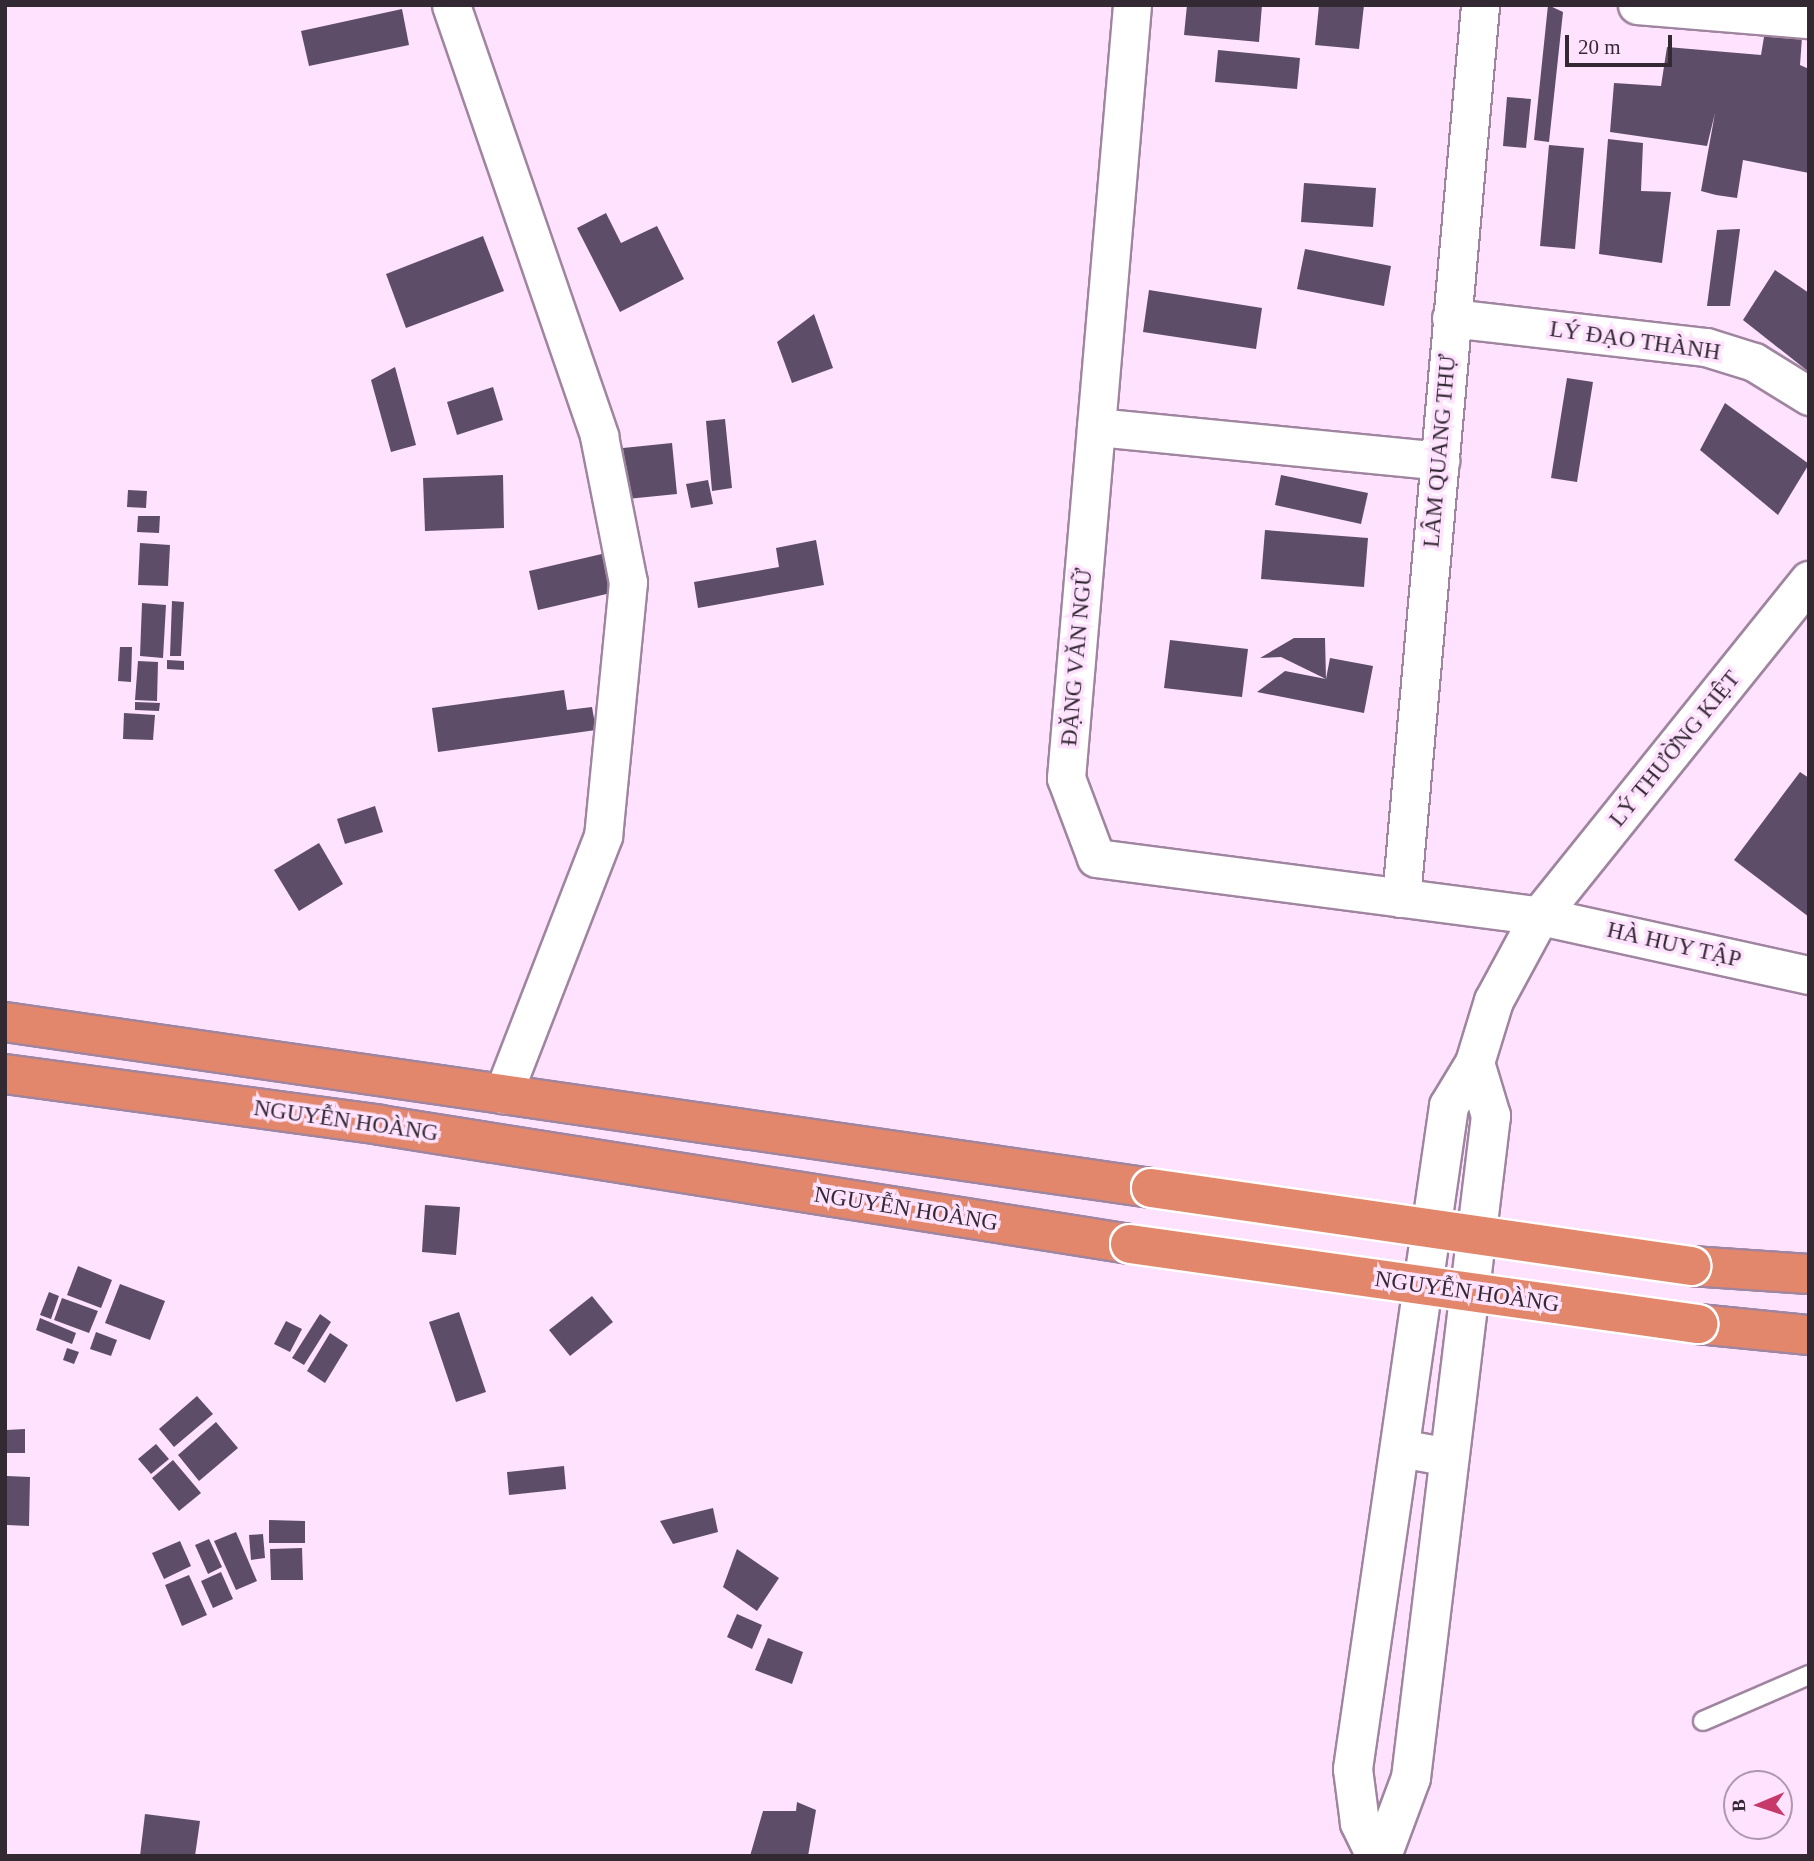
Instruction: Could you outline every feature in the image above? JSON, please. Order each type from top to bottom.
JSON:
[{"type":"highway","points":[[5,1022],[1691,1266],[1809,1274]]},
{"type":"highway","name":"NGUYỄN HOÀNG","points":[[5,1074],[380,1125],[1130,1244],[1698,1324],[1809,1335]]},
{"type":"street","points":[[451,5],[599,436],[628,582],[603,836],[503,1094]]},
{"type":"street","name":"ĐẶNG VĂN NGỮ","points":[[1132,5],[1066,778],[1096,858],[1540,916]]},
{"type":"street","name":"LÂM QUANG THỰ","points":[[1401,898],[1480,5]]},
{"type":"street","points":[[1637,5],[1809,19]]},
{"type":"street","name":"LÝ ĐẠO THÀNH","points":[[1451,317],[1706,347],[1754,362],[1809,396]]},
{"type":"street","points":[[1096,427],[1440,461]]},
{"type":"street","name":"LÝ THƯỜNG KIỆT","points":[[1376,1856],[1360,1823],[1353,1769],[1449,1106],[1475,1063],[1494,1001],[1540,916],[1809,581]]},
{"type":"street","name":"HÀ HUY TẬP","points":[[1540,916],[1809,975]]},
{"type":"street","points":[[1382,1856],[1411,1778],[1491,1116],[1475,1063]]},
{"type":"street","points":[[1400,1448],[1449,1457]]},
{"type":"lane","points":[[1703,1721],[1809,1675]]},
{"type":"building","points":[[1187,5],[1262,5],[1259,42],[1184,35]]},
{"type":"building","points":[[1319,5],[1364,5],[1359,49],[1315,45]]},
{"type":"building","points":[[1548,5],[1563,12],[1549,142],[1534,140]]},
{"type":"building","points":[[402,9],[409,45],[309,66],[301,31]]},
{"type":"building","points":[[1765,31],[1802,37],[1800,65],[1809,69],[1809,173],[1743,160],[1737,198],[1716,195],[1701,191],[1715,113],[1707,146],[1610,132],[1614,83],[1661,86],[1667,47],[1761,55]]},
{"type":"building","points":[[1218,50],[1300,58],[1297,89],[1215,82]]},
{"type":"building","points":[[1507,97],[1531,99],[1526,148],[1503,146]]},
{"type":"building","points":[[1608,139],[1643,143],[1641,191],[1671,192],[1662,263],[1599,254]]},
{"type":"building","points":[[1549,145],[1584,148],[1575,249],[1540,246]]},
{"type":"building","points":[[1304,183],[1376,188],[1373,227],[1301,222]]},
{"type":"building","points":[[606,213],[621,243],[657,226],[684,279],[620,312],[577,228]]},
{"type":"building","points":[[1740,229],[1730,306],[1707,306],[1717,230]]},
{"type":"building","points":[[483,236],[504,291],[406,328],[386,274]]},
{"type":"building","points":[[1305,249],[1391,266],[1384,306],[1297,289]]},
{"type":"building","points":[[1775,270],[1809,293],[1809,372],[1743,320]]},
{"type":"building","points":[[1149,290],[1262,308],[1256,349],[1143,332]]},
{"type":"building","points":[[814,314],[833,368],[792,383],[777,342]]},
{"type":"building","points":[[395,367],[416,445],[391,452],[371,380]]},
{"type":"building","points":[[1567,378],[1593,382],[1577,482],[1551,478]]},
{"type":"building","points":[[493,387],[503,420],[457,435],[447,402]]},
{"type":"building","points":[[1725,403],[1809,464],[1778,515],[1700,450]]},
{"type":"building","points":[[725,419],[732,488],[712,491],[706,421]]},
{"type":"building","points":[[672,443],[677,494],[627,499],[623,448]]},
{"type":"building","points":[[503,475],[504,528],[425,531],[423,478]]},
{"type":"building","points":[[1281,475],[1368,493],[1361,524],[1275,505]]},
{"type":"building","points":[[708,480],[713,504],[691,508],[686,484]]},
{"type":"building","points":[[128,490],[147,491],[146,508],[127,507]]},
{"type":"building","points":[[138,516],[160,516],[159,533],[137,532]]},
{"type":"building","points":[[1265,530],[1368,538],[1364,587],[1261,579]]},
{"type":"building","points":[[816,540],[824,585],[698,608],[694,582],[779,567],[776,548]]},
{"type":"building","points":[[140,543],[170,545],[168,586],[138,585]]},
{"type":"building","points":[[606,553],[615,592],[538,610],[529,571]]},
{"type":"building","points":[[172,601],[184,602],[181,656],[170,656]]},
{"type":"building","points":[[142,603],[166,605],[163,658],[140,656]]},
{"type":"building","points":[[1294,638],[1325,638],[1326,679],[1281,657],[1260,658]]},
{"type":"building","points":[[1170,640],[1248,649],[1242,697],[1164,688]]},
{"type":"building","points":[[120,647],[132,647],[131,682],[118,681]]},
{"type":"building","points":[[1330,658],[1373,666],[1364,713],[1257,692],[1285,671],[1326,679]]},
{"type":"building","points":[[167,660],[184,661],[184,670],[167,669]]},
{"type":"building","points":[[138,661],[158,662],[157,701],[135,700]]},
{"type":"building","points":[[564,690],[567,710],[592,707],[596,730],[438,752],[432,708]]},
{"type":"building","points":[[135,702],[160,703],[159,711],[135,710]]},
{"type":"building","points":[[124,713],[155,715],[153,740],[123,739]]},
{"type":"building","points":[[1800,772],[1809,778],[1809,917],[1734,860]]},
{"type":"building","points":[[375,806],[383,832],[345,844],[337,819]]},
{"type":"building","points":[[319,843],[343,884],[299,911],[274,870]]},
{"type":"building","points":[[425,1205],[460,1207],[456,1255],[422,1252]]},
{"type":"building","points":[[78,1266],[112,1280],[101,1308],[67,1295]]},
{"type":"building","points":[[120,1284],[165,1301],[150,1340],[105,1323]]},
{"type":"building","points":[[49,1292],[59,1296],[51,1319],[40,1315]]},
{"type":"building","points":[[592,1296],[613,1322],[570,1356],[549,1330]]},
{"type":"building","points":[[62,1298],[98,1311],[89,1333],[54,1320]]},
{"type":"building","points":[[459,1312],[486,1392],[456,1402],[429,1322]]},
{"type":"building","points":[[320,1314],[331,1322],[304,1365],[292,1358]]},
{"type":"building","points":[[40,1318],[76,1333],[72,1344],[36,1330]]},
{"type":"building","points":[[286,1321],[302,1329],[290,1352],[274,1344]]},
{"type":"building","points":[[96,1332],[117,1340],[111,1356],[90,1349]]},
{"type":"building","points":[[330,1333],[348,1345],[325,1383],[307,1371]]},
{"type":"building","points":[[67,1348],[79,1352],[74,1364],[63,1360]]},
{"type":"building","points":[[197,1396],[213,1414],[174,1447],[159,1429]]},
{"type":"building","points":[[216,1422],[238,1448],[199,1481],[178,1455]]},
{"type":"building","points":[[25,1429],[25,1453],[6,1453],[6,1430]]},
{"type":"building","points":[[156,1444],[169,1459],[151,1474],[138,1459]]},
{"type":"building","points":[[173,1460],[201,1493],[179,1511],[152,1478]]},
{"type":"building","points":[[564,1466],[566,1489],[509,1495],[507,1472]]},
{"type":"building","points":[[7,1476],[30,1477],[29,1526],[7,1525]]},
{"type":"building","points":[[713,1508],[718,1532],[673,1544],[660,1521]]},
{"type":"building","points":[[269,1520],[305,1521],[305,1543],[269,1543]]},
{"type":"building","points":[[236,1532],[257,1581],[236,1590],[214,1541]]},
{"type":"building","points":[[263,1534],[265,1558],[251,1560],[249,1535]]},
{"type":"building","points":[[209,1539],[222,1567],[208,1574],[195,1545]]},
{"type":"building","points":[[180,1541],[191,1566],[164,1579],[152,1553]]},
{"type":"building","points":[[302,1548],[303,1580],[271,1580],[270,1549]]},
{"type":"building","points":[[737,1549],[779,1578],[757,1611],[723,1587]]},
{"type":"building","points":[[221,1572],[233,1599],[213,1608],[201,1581]]},
{"type":"building","points":[[189,1575],[207,1615],[182,1626],[165,1585]]},
{"type":"building","points":[[737,1614],[762,1625],[752,1649],[727,1637]]},
{"type":"building","points":[[768,1638],[803,1652],[792,1684],[755,1670]]},
{"type":"building","points":[[797,1802],[816,1810],[808,1856],[750,1856],[763,1811],[796,1811]]},
{"type":"building","points":[[145,1814],[200,1821],[195,1856],[140,1856]]}]
